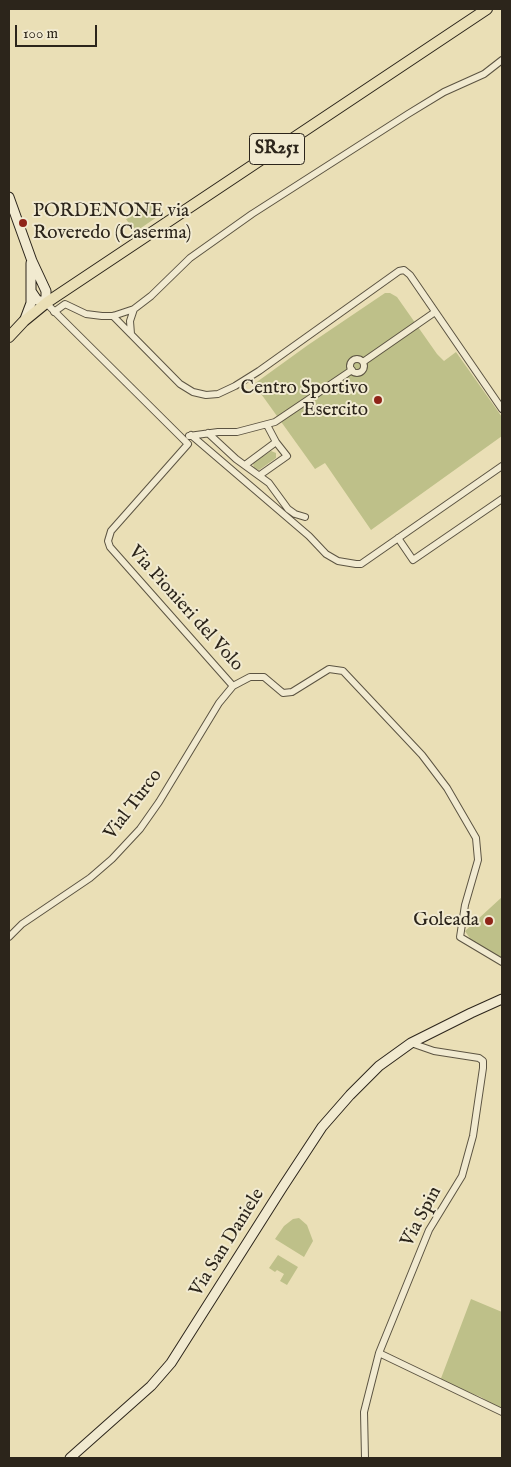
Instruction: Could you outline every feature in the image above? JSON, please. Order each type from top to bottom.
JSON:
[{"type":"main road","name":"SR251","points":[[9,337],[24,321],[66,289],[487,9]]},
{"type":"street","points":[[54,312],[65,304],[86,314],[113,316],[134,308],[151,296],[190,258],[252,214],[408,114],[444,92],[484,74],[502,60]]},
{"type":"street","points":[[9,197],[32,261],[43,284],[47,297],[46,303]]},
{"type":"street","points":[[24,321],[29,312],[32,261]]},
{"type":"street","points":[[113,316],[180,384],[193,392],[206,395],[218,394],[235,386],[399,271],[404,270],[410,274],[502,410]]},
{"type":"street","points":[[43,284],[54,292],[66,289]]},
{"type":"street","points":[[31,291],[37,300],[46,303],[181,437],[208,433],[237,432],[267,425],[287,415],[352,370],[351,364],[354,360],[358,359],[363,362],[435,312]]},
{"type":"street","points":[[132,335],[130,321],[134,308]]},
{"type":"street","points":[[260,476],[287,456],[276,442],[267,425]]},
{"type":"street","points":[[208,433],[272,487],[288,509],[295,514],[305,517]]},
{"type":"street","points":[[191,436],[309,536],[326,554],[338,561],[361,564],[502,466]]},
{"type":"street","name":"Via Pionieri del Volo","points":[[181,437],[188,444],[111,532],[108,541],[110,547],[234,686],[250,677],[264,677],[283,693],[292,692],[329,669],[343,671],[422,755],[447,788],[476,838],[478,860],[460,937],[502,962]]},
{"type":"street","points":[[244,465],[276,442]]},
{"type":"street","points":[[398,538],[413,560],[502,499]]},
{"type":"street","name":"Vial Turco","points":[[9,937],[22,924],[90,878],[112,859],[140,829],[159,802],[219,704],[234,686]]},
{"type":"street","name":"Via San Daniele","points":[[70,1458],[151,1386],[171,1363],[322,1127],[350,1095],[373,1072],[411,1043],[502,999]]},
{"type":"street","name":"Via Spin","points":[[365,1458],[364,1412],[379,1354],[429,1230],[462,1176],[473,1136],[483,1068],[483,1061],[479,1058],[434,1051],[411,1043]]},
{"type":"street","points":[[379,1354],[502,1412]]},
{"type":"green space","points":[[152,202],[160,215],[135,232],[126,219]]},
{"type":"green space","name":"Centro Sportivo Esercito","points":[[385,293],[390,293],[397,297],[444,361],[456,352],[502,417],[502,436],[371,530],[325,463],[315,469],[254,384]]},
{"type":"green space","points":[[271,451],[276,453],[276,458],[259,470],[254,469],[253,463]]},
{"type":"green space","name":"Goleada","points":[[502,897],[502,959],[471,940],[465,931]]},
{"type":"green space","points":[[299,1218],[307,1225],[313,1241],[304,1257],[275,1239],[284,1226],[293,1219]]},
{"type":"green space","points":[[278,1255],[298,1267],[287,1285],[280,1281],[284,1274],[269,1268]]},
{"type":"green space","points":[[471,1299],[502,1312],[502,1411],[481,1397],[440,1381]]},
{"type":"place","name":"PORDENONE via Roveredo (Caserma)","points":[[23,223]]},
{"type":"place","name":"Centro Sportivo Esercito","points":[[378,400]]},
{"type":"place","name":"Goleada","points":[[489,921]]}]
